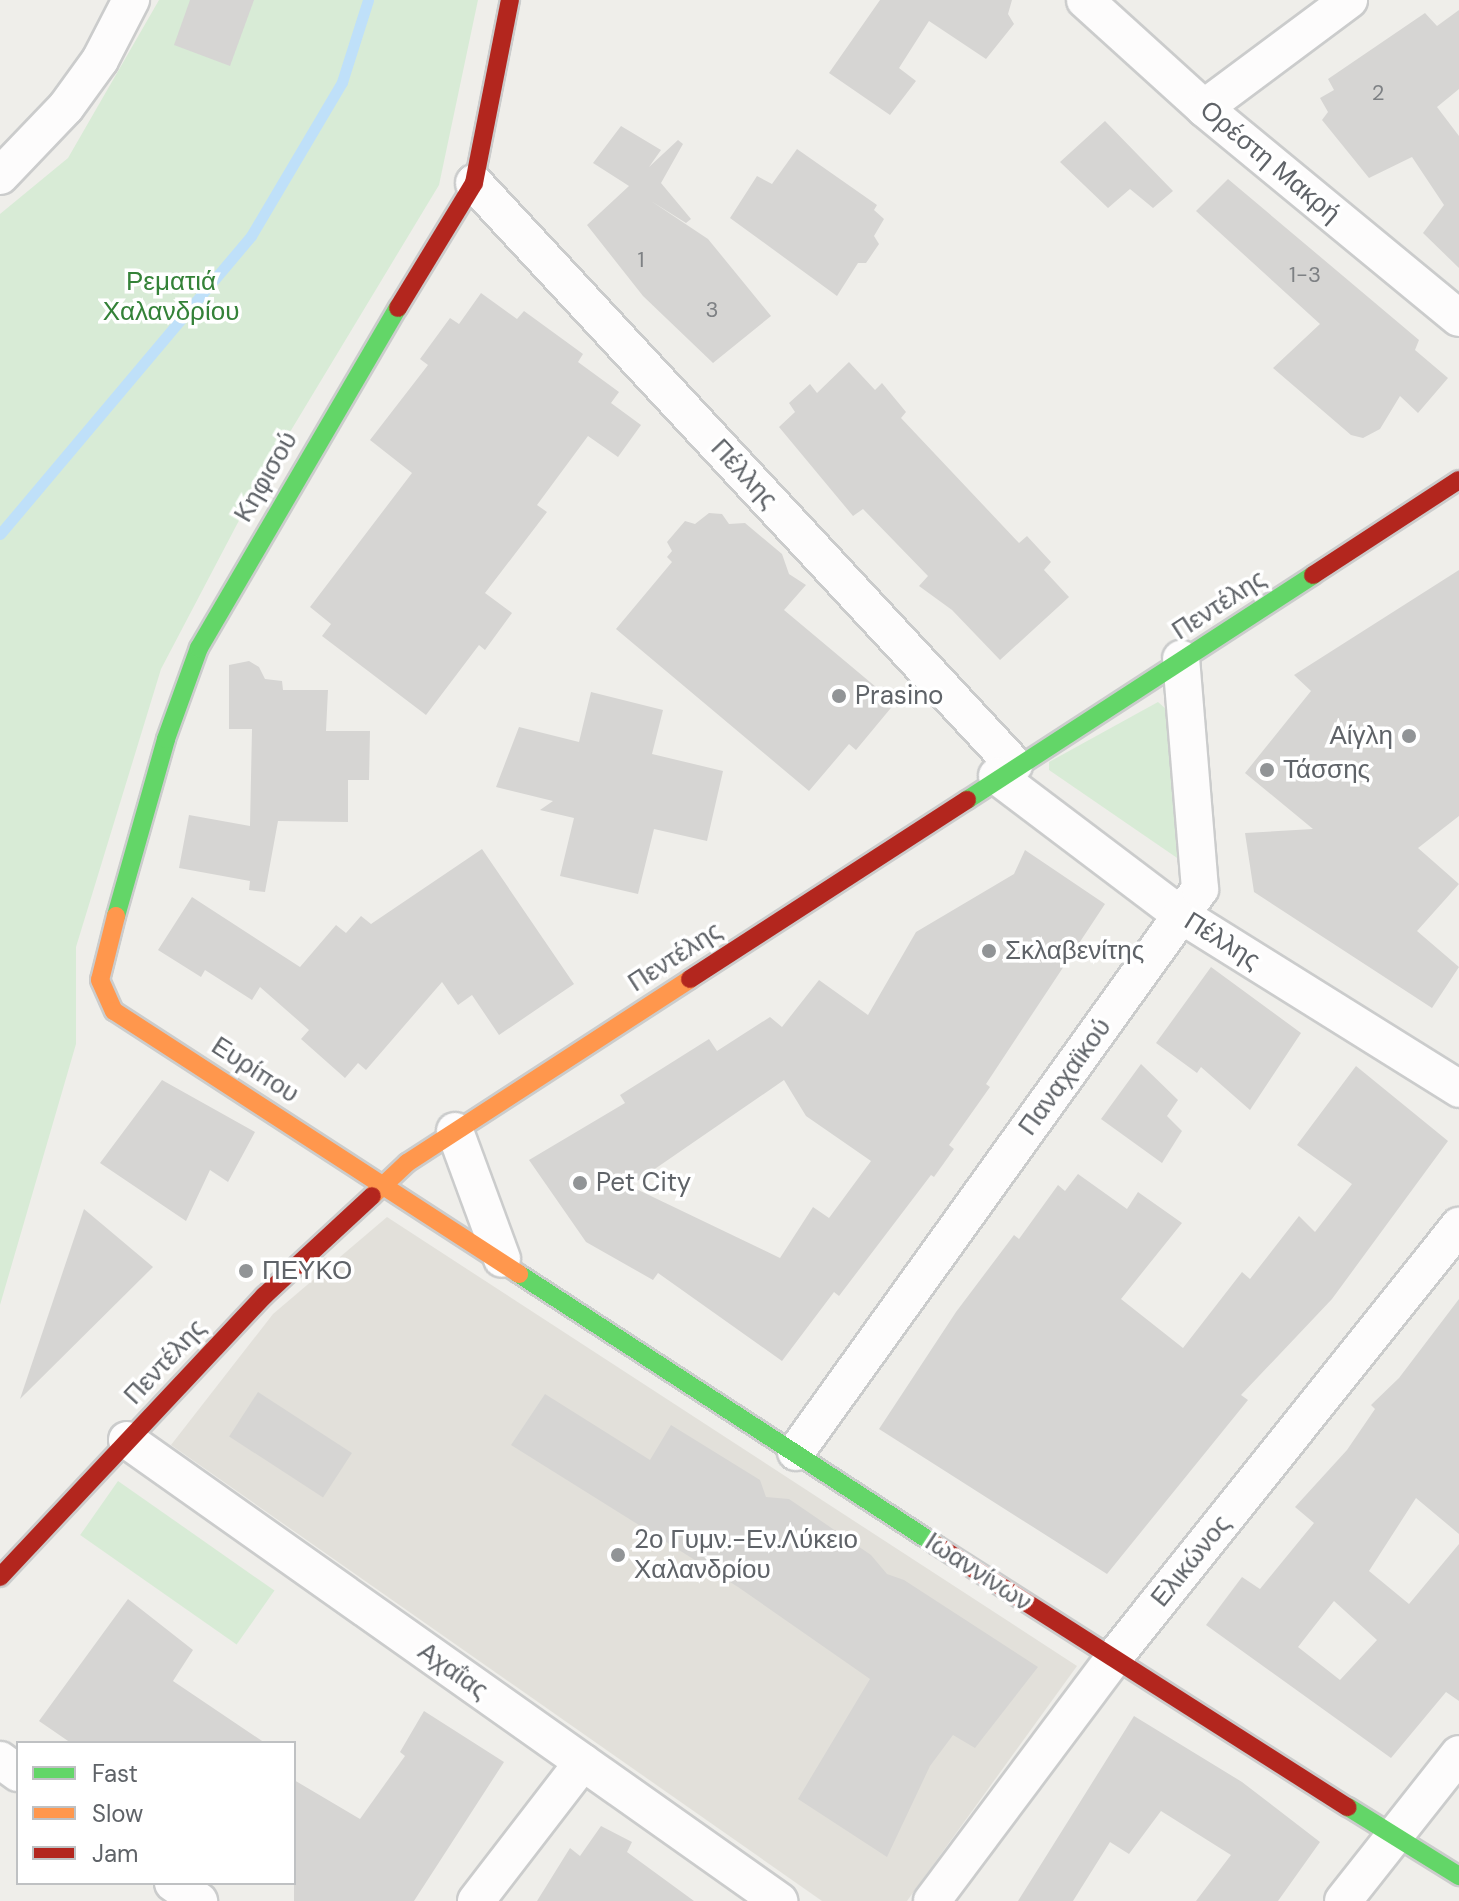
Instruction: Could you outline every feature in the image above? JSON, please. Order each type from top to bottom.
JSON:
[{"type":"street","points":[[0,176],[66,107],[100,60],[131,0]]},
{"type":"street","name":"Κηφισού","points":[[104,995],[100,980],[105,954],[166,739],[199,648],[279,504],[474,183],[510,0]]},
{"type":"street","name":"Ορέστη Μακρή","points":[[1085,0],[1204,108],[1459,318]]},
{"type":"street","points":[[1204,108],[1349,0]]},
{"type":"street","name":"Πέλλης","points":[[474,183],[1005,771],[1181,915],[1459,1089]]},
{"type":"street","name":"Πεντέλης","points":[[0,1577],[264,1296],[383,1184],[455,1131],[1005,771],[1459,480]]},
{"type":"street","name":"Παναχαϊκού","points":[[796,1452],[1181,915],[1203,876],[1181,659]]},
{"type":"street","name":"Ευρίπου","points":[[104,995],[114,1011],[383,1184]]},
{"type":"street","points":[[455,1131],[502,1259]]},
{"type":"street","name":"Ιωαννίνων","points":[[383,1184],[1112,1660],[1459,1876]]},
{"type":"street","name":"Ελικώνος","points":[[932,1901],[1112,1660],[1459,1226]]},
{"type":"street","name":"Αχαΐας","points":[[127,1440],[779,1901]]},
{"type":"street","points":[[1343,1901],[1459,1754]]},
{"type":"street","points":[[476,1901],[583,1762]]},
{"type":"street","points":[[176,1885],[199,1901]]},
{"type":"shaded area","name":"2ο Γυμν.-Εν.Λύκειο Χαλανδρίου","points":[[387,1217],[1077,1666],[907,1901],[822,1901],[171,1445],[273,1314]]},
{"type":"green space","name":"Ρεματιά Χαλανδρίου","points":[[159,0],[478,0],[439,185],[255,490],[161,669],[76,947],[76,1044],[0,1305],[0,214],[68,158]]},
{"type":"green space","points":[[1158,702],[1166,709],[1187,851],[1183,862],[1049,770],[1049,762]]},
{"type":"green space","points":[[118,1481],[274,1591],[237,1645],[80,1535]]},
{"type":"building","points":[[190,0],[254,0],[230,66],[174,45]]},
{"type":"building","points":[[880,0],[1012,0],[1008,14],[1014,24],[986,59],[929,21],[899,68],[916,81],[890,115],[829,73]]},
{"type":"building","points":[[1459,10],[1459,89],[1437,107],[1459,136],[1459,268],[1423,233],[1444,205],[1412,157],[1369,178],[1322,120],[1328,112],[1320,98],[1334,90],[1328,79],[1425,13],[1437,26]]},
{"type":"building","points":[[1105,121],[1173,191],[1153,208],[1130,189],[1108,208],[1060,162]]},
{"type":"building","points":[[621,126],[661,150],[649,167],[678,140],[683,144],[661,183],[691,219],[686,223],[651,201],[708,239],[771,316],[713,363],[643,296],[587,225],[629,186],[593,163]]},
{"type":"building","points":[[797,149],[877,205],[874,210],[884,219],[874,236],[879,244],[866,263],[858,263],[837,296],[730,218],[757,176],[772,184]]},
{"type":"building","points":[[1228,179],[1419,340],[1415,350],[1448,378],[1418,413],[1400,396],[1380,429],[1363,438],[1351,435],[1273,368],[1320,324],[1196,211]]},
{"type":"building","points":[[481,293],[517,319],[524,311],[583,354],[578,362],[619,392],[611,403],[641,425],[618,457],[588,436],[537,505],[547,512],[485,593],[512,613],[485,650],[479,645],[426,715],[322,636],[331,624],[310,607],[412,473],[370,440],[428,365],[420,359],[450,318],[459,324]]},
{"type":"building","points":[[849,362],[875,390],[882,383],[906,412],[901,418],[1019,543],[1027,536],[1051,562],[1044,570],[1069,597],[1000,660],[952,610],[919,586],[928,576],[863,509],[853,516],[779,427],[795,412],[789,403],[810,384],[817,393]]},
{"type":"building","points":[[709,513],[722,514],[729,524],[745,523],[782,554],[789,574],[806,585],[784,610],[895,703],[856,750],[849,744],[809,791],[616,629],[672,562],[667,557],[672,551],[667,542],[685,521],[695,524]]},
{"type":"building","points":[[1459,570],[1459,816],[1418,848],[1459,884],[1417,931],[1459,967],[1432,1008],[1254,892],[1245,833],[1313,829],[1245,773],[1311,691],[1294,675]]},
{"type":"building","points":[[249,661],[259,667],[265,679],[282,681],[283,690],[328,690],[326,731],[370,731],[369,780],[348,780],[348,822],[278,821],[265,892],[249,890],[250,881],[179,868],[189,815],[250,826],[252,729],[229,729],[229,665]]},
{"type":"building","points":[[591,692],[663,710],[652,754],[723,771],[707,841],[654,829],[638,894],[560,876],[574,818],[540,810],[553,801],[496,787],[519,727],[579,742]]},
{"type":"building","points":[[482,849],[574,984],[499,1035],[472,995],[458,1005],[442,982],[366,1070],[358,1063],[345,1078],[301,1039],[309,1030],[260,987],[252,1000],[205,970],[201,977],[158,950],[192,897],[300,967],[336,925],[346,933],[361,916],[371,924]]},
{"type":"building","points":[[1025,850],[1105,904],[986,1084],[990,1087],[949,1145],[954,1149],[839,1296],[834,1292],[782,1361],[658,1273],[653,1280],[586,1242],[529,1160],[625,1103],[620,1095],[709,1039],[717,1051],[770,1017],[782,1027],[819,980],[868,1015],[916,932],[1014,874]],"holes":[[[784,1080],[806,1116],[871,1161],[829,1218],[813,1207],[780,1258],[630,1186]]]},
{"type":"building","points":[[1211,967],[1301,1033],[1250,1110],[1201,1067],[1197,1073],[1156,1043]]},
{"type":"building","points":[[1141,1064],[1178,1100],[1167,1116],[1182,1131],[1162,1163],[1101,1119]]},
{"type":"building","points":[[1356,1066],[1448,1141],[1332,1299],[1241,1395],[1248,1400],[1107,1574],[879,1429],[956,1312],[1014,1235],[1019,1239],[1058,1185],[1065,1191],[1078,1174],[1127,1209],[1138,1192],[1182,1223],[1121,1299],[1183,1348],[1242,1272],[1250,1279],[1299,1216],[1315,1232],[1352,1184],[1297,1145]]},
{"type":"building","points":[[162,1080],[255,1132],[228,1182],[210,1170],[186,1221],[100,1163]]},
{"type":"building","points":[[84,1209],[153,1267],[20,1399]]},
{"type":"building","points":[[1459,1299],[1459,1534],[1416,1498],[1369,1571],[1409,1604],[1459,1544],[1459,1701],[1446,1692],[1391,1758],[1206,1625],[1242,1577],[1260,1589],[1314,1523],[1295,1507],[1347,1450],[1375,1409],[1371,1405],[1399,1378]],"holes":[[[1334,1601],[1377,1640],[1340,1680],[1298,1647]]]},
{"type":"building","points":[[258,1392],[352,1453],[323,1497],[229,1436]]},
{"type":"building","points":[[545,1394],[650,1460],[671,1425],[760,1480],[766,1497],[789,1499],[871,1555],[887,1574],[904,1580],[1038,1667],[975,1748],[953,1735],[930,1766],[887,1857],[798,1799],[870,1679],[738,1587],[511,1445]]},
{"type":"building","points":[[128,1599],[193,1650],[173,1681],[262,1741],[68,1741],[39,1721]]},
{"type":"building","points":[[424,1711],[504,1762],[414,1901],[294,1901],[296,1781],[360,1819],[405,1756],[400,1752]]},
{"type":"building","points":[[1134,1716],[1242,1782],[1320,1842],[1278,1901],[1196,1901],[1231,1855],[1161,1811],[1129,1854],[1110,1842],[1073,1901],[1018,1901]]},
{"type":"building","points":[[601,1826],[632,1842],[627,1852],[694,1901],[537,1901],[570,1848],[580,1856]]},
{"type":"waterway","points":[[0,534],[251,236],[342,82],[368,0]]},
{"type":"traffic: fast","points":[[116,916],[166,739],[199,648],[398,308]]},
{"type":"traffic: fast","points":[[967,800],[1313,575]]},
{"type":"traffic: fast","points":[[519,1274],[936,1545]]},
{"type":"traffic: fast","points":[[1348,1807],[1459,1876]]},
{"type":"traffic: slow","points":[[116,916],[100,980],[114,1011],[519,1274]]},
{"type":"traffic: slow","points":[[372,1196],[407,1163],[690,979]]},
{"type":"traffic: jam","points":[[398,308],[474,183],[510,0]]},
{"type":"traffic: jam","points":[[1313,575],[1459,480]]},
{"type":"traffic: jam","points":[[690,979],[967,800]]},
{"type":"traffic: jam","points":[[0,1577],[264,1296],[372,1196]]},
{"type":"traffic: jam","points":[[936,1545],[1348,1807]]},
{"type":"place","name":"Prasino","points":[[839,696]]},
{"type":"place","name":"Αίγλη","points":[[1409,736]]},
{"type":"place","name":"Τάσσης","points":[[1267,770]]},
{"type":"place","name":"Σκλαβενίτης","points":[[989,951]]},
{"type":"place","name":"Pet City","points":[[580,1183]]},
{"type":"place","name":"ΠΕΥΚΟ","points":[[246,1271]]},
{"type":"place","name":"2ο Γυμν.-Εν.Λύκειο Χαλανδρίου","points":[[618,1555]]}]
